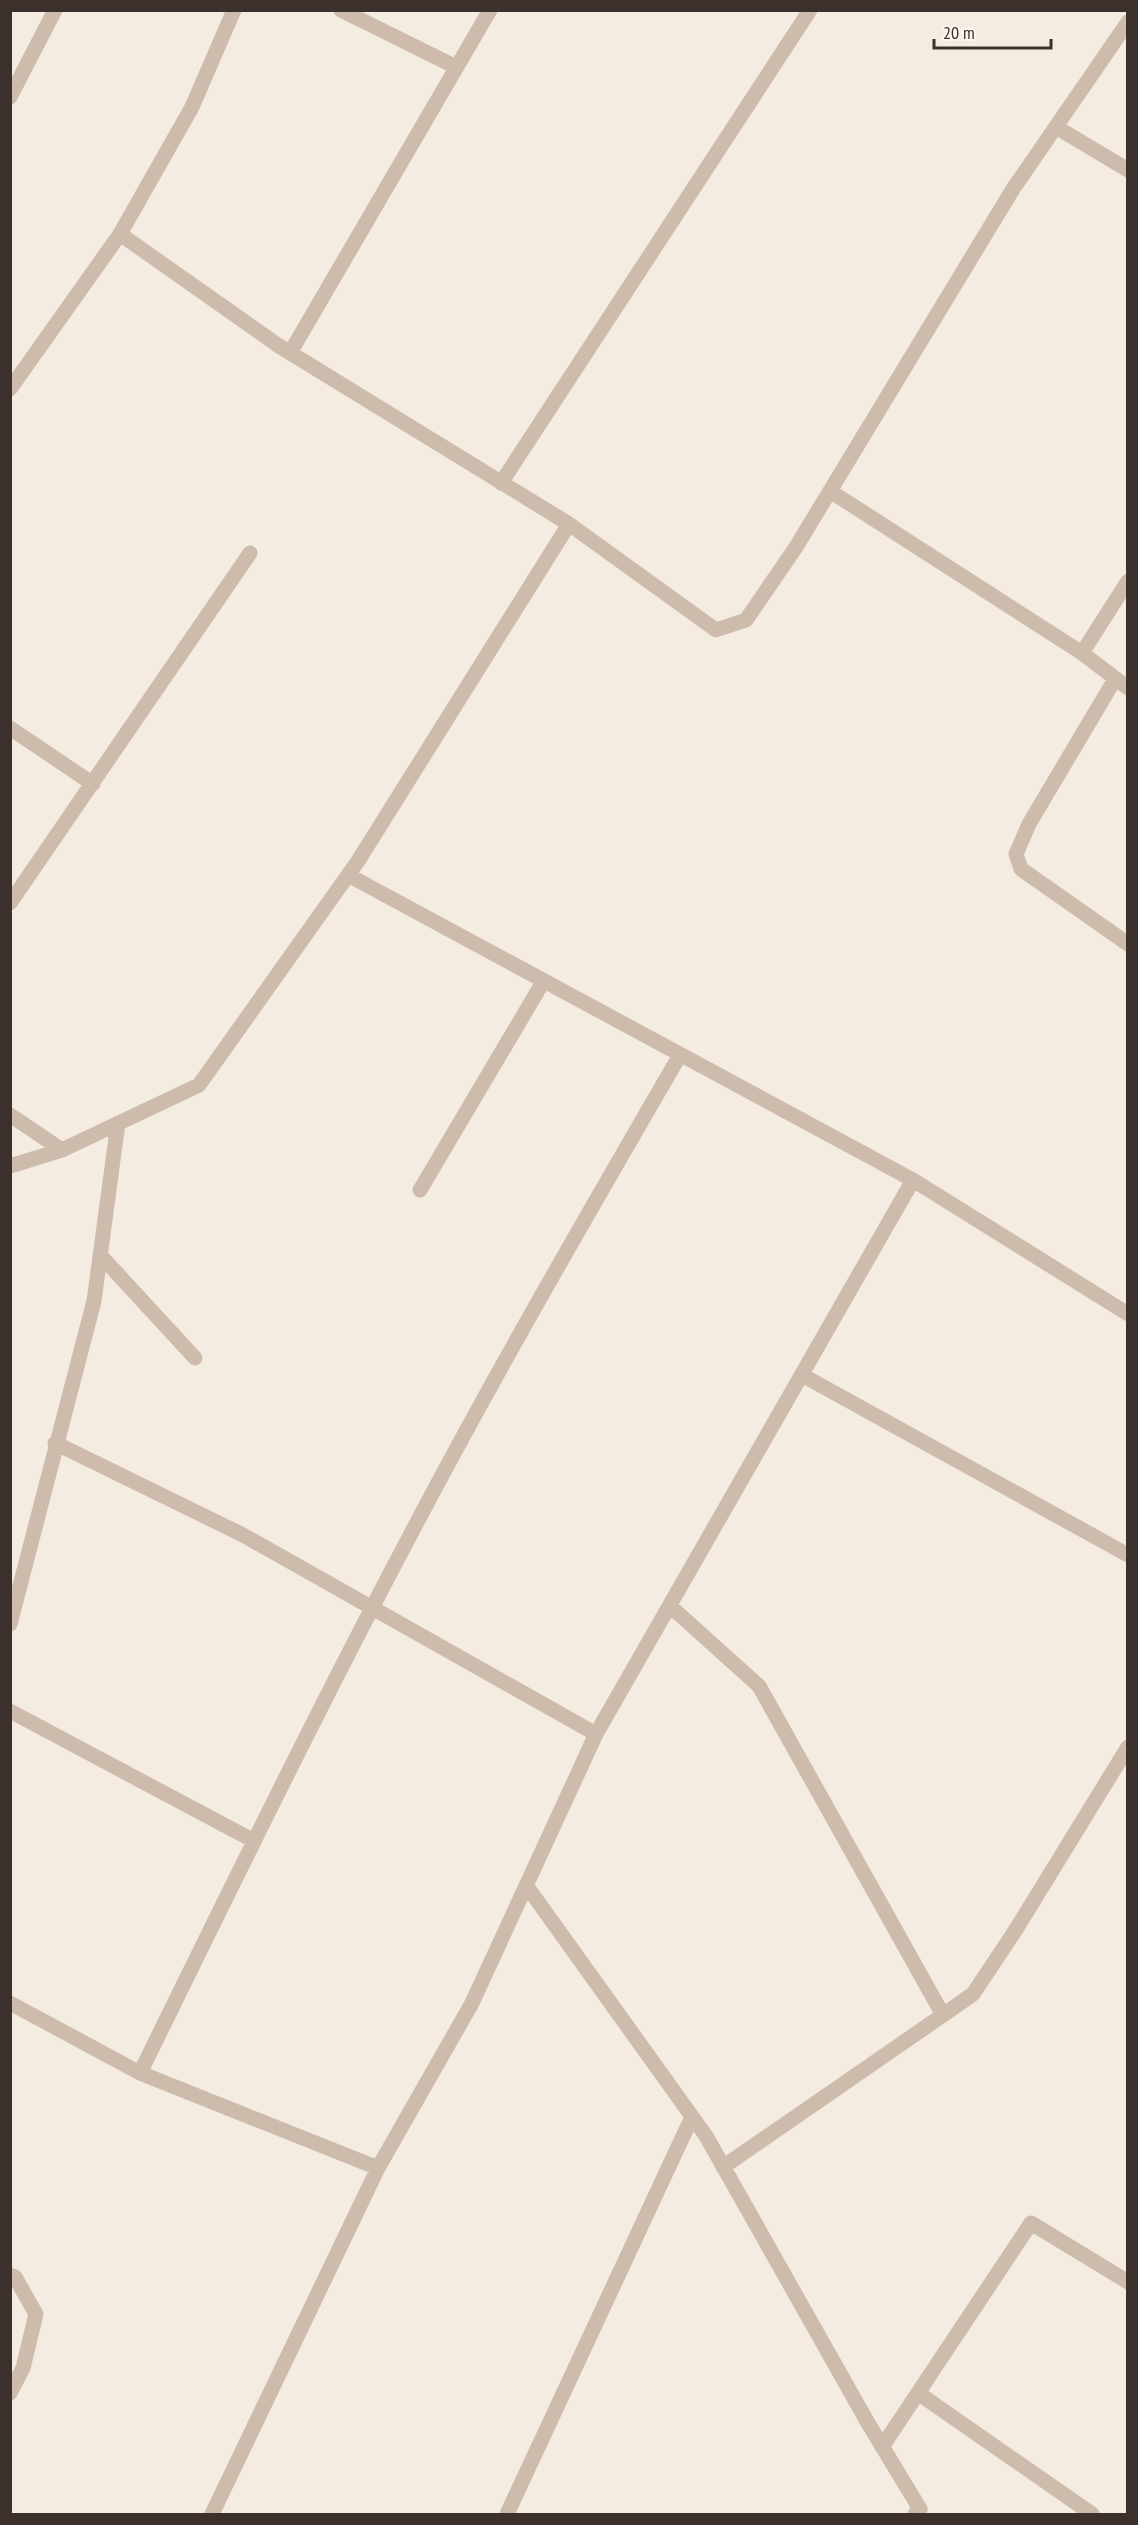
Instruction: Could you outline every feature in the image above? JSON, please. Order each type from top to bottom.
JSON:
[{"type":"street","points":[[10,97],[55,10]]},
{"type":"street","points":[[10,389],[120,234],[192,107],[234,10]]},
{"type":"street","points":[[341,10],[456,67]]},
{"type":"street","points":[[290,353],[490,10]]},
{"type":"street","points":[[501,483],[810,10]]},
{"type":"street","points":[[120,234],[290,353],[569,524],[716,630],[746,620],[830,491],[1013,189],[1128,22]]},
{"type":"street","points":[[1056,127],[1128,170]]},
{"type":"street","points":[[830,491],[1082,653],[1121,684],[1029,824],[1016,854],[1021,868],[1128,944]]},
{"type":"street","points":[[10,1166],[62,1150],[199,1086],[348,875],[569,524]]},
{"type":"street","points":[[10,903],[250,553]]},
{"type":"street","points":[[1082,653],[1128,581]]},
{"type":"street","points":[[10,728],[93,784]]},
{"type":"street","points":[[348,875],[913,1180],[1128,1314]]},
{"type":"street","points":[[420,1190],[543,982]]},
{"type":"street","points":[[140,2073],[372,1608],[520,1332],[680,1055]]},
{"type":"street","points":[[10,1115],[62,1150]]},
{"type":"street","points":[[10,1624],[94,1301],[118,1123]]},
{"type":"street","points":[[212,2514],[378,2168],[472,2003],[596,1734],[913,1180]]},
{"type":"street","points":[[101,1256],[195,1358]]},
{"type":"street","points":[[802,1375],[1128,1555]]},
{"type":"street","points":[[56,1443],[243,1535],[596,1734]]},
{"type":"street","points":[[670,1606],[759,1686],[943,2015]]},
{"type":"street","points":[[10,1711],[254,1841]]},
{"type":"street","points":[[723,2167],[973,1994],[1015,1931],[1128,1748]]},
{"type":"street","points":[[526,1886],[692,2117],[723,2167],[920,2510],[915,2514]]},
{"type":"street","points":[[10,2003],[140,2073],[378,2168]]},
{"type":"street","points":[[507,2514],[692,2117]]},
{"type":"street","points":[[882,2447],[1031,2223],[1128,2282]]},
{"type":"street","points":[[10,2275],[15,2277],[36,2314],[23,2368],[10,2392]]},
{"type":"street","points":[[918,2393],[1092,2514]]}]
